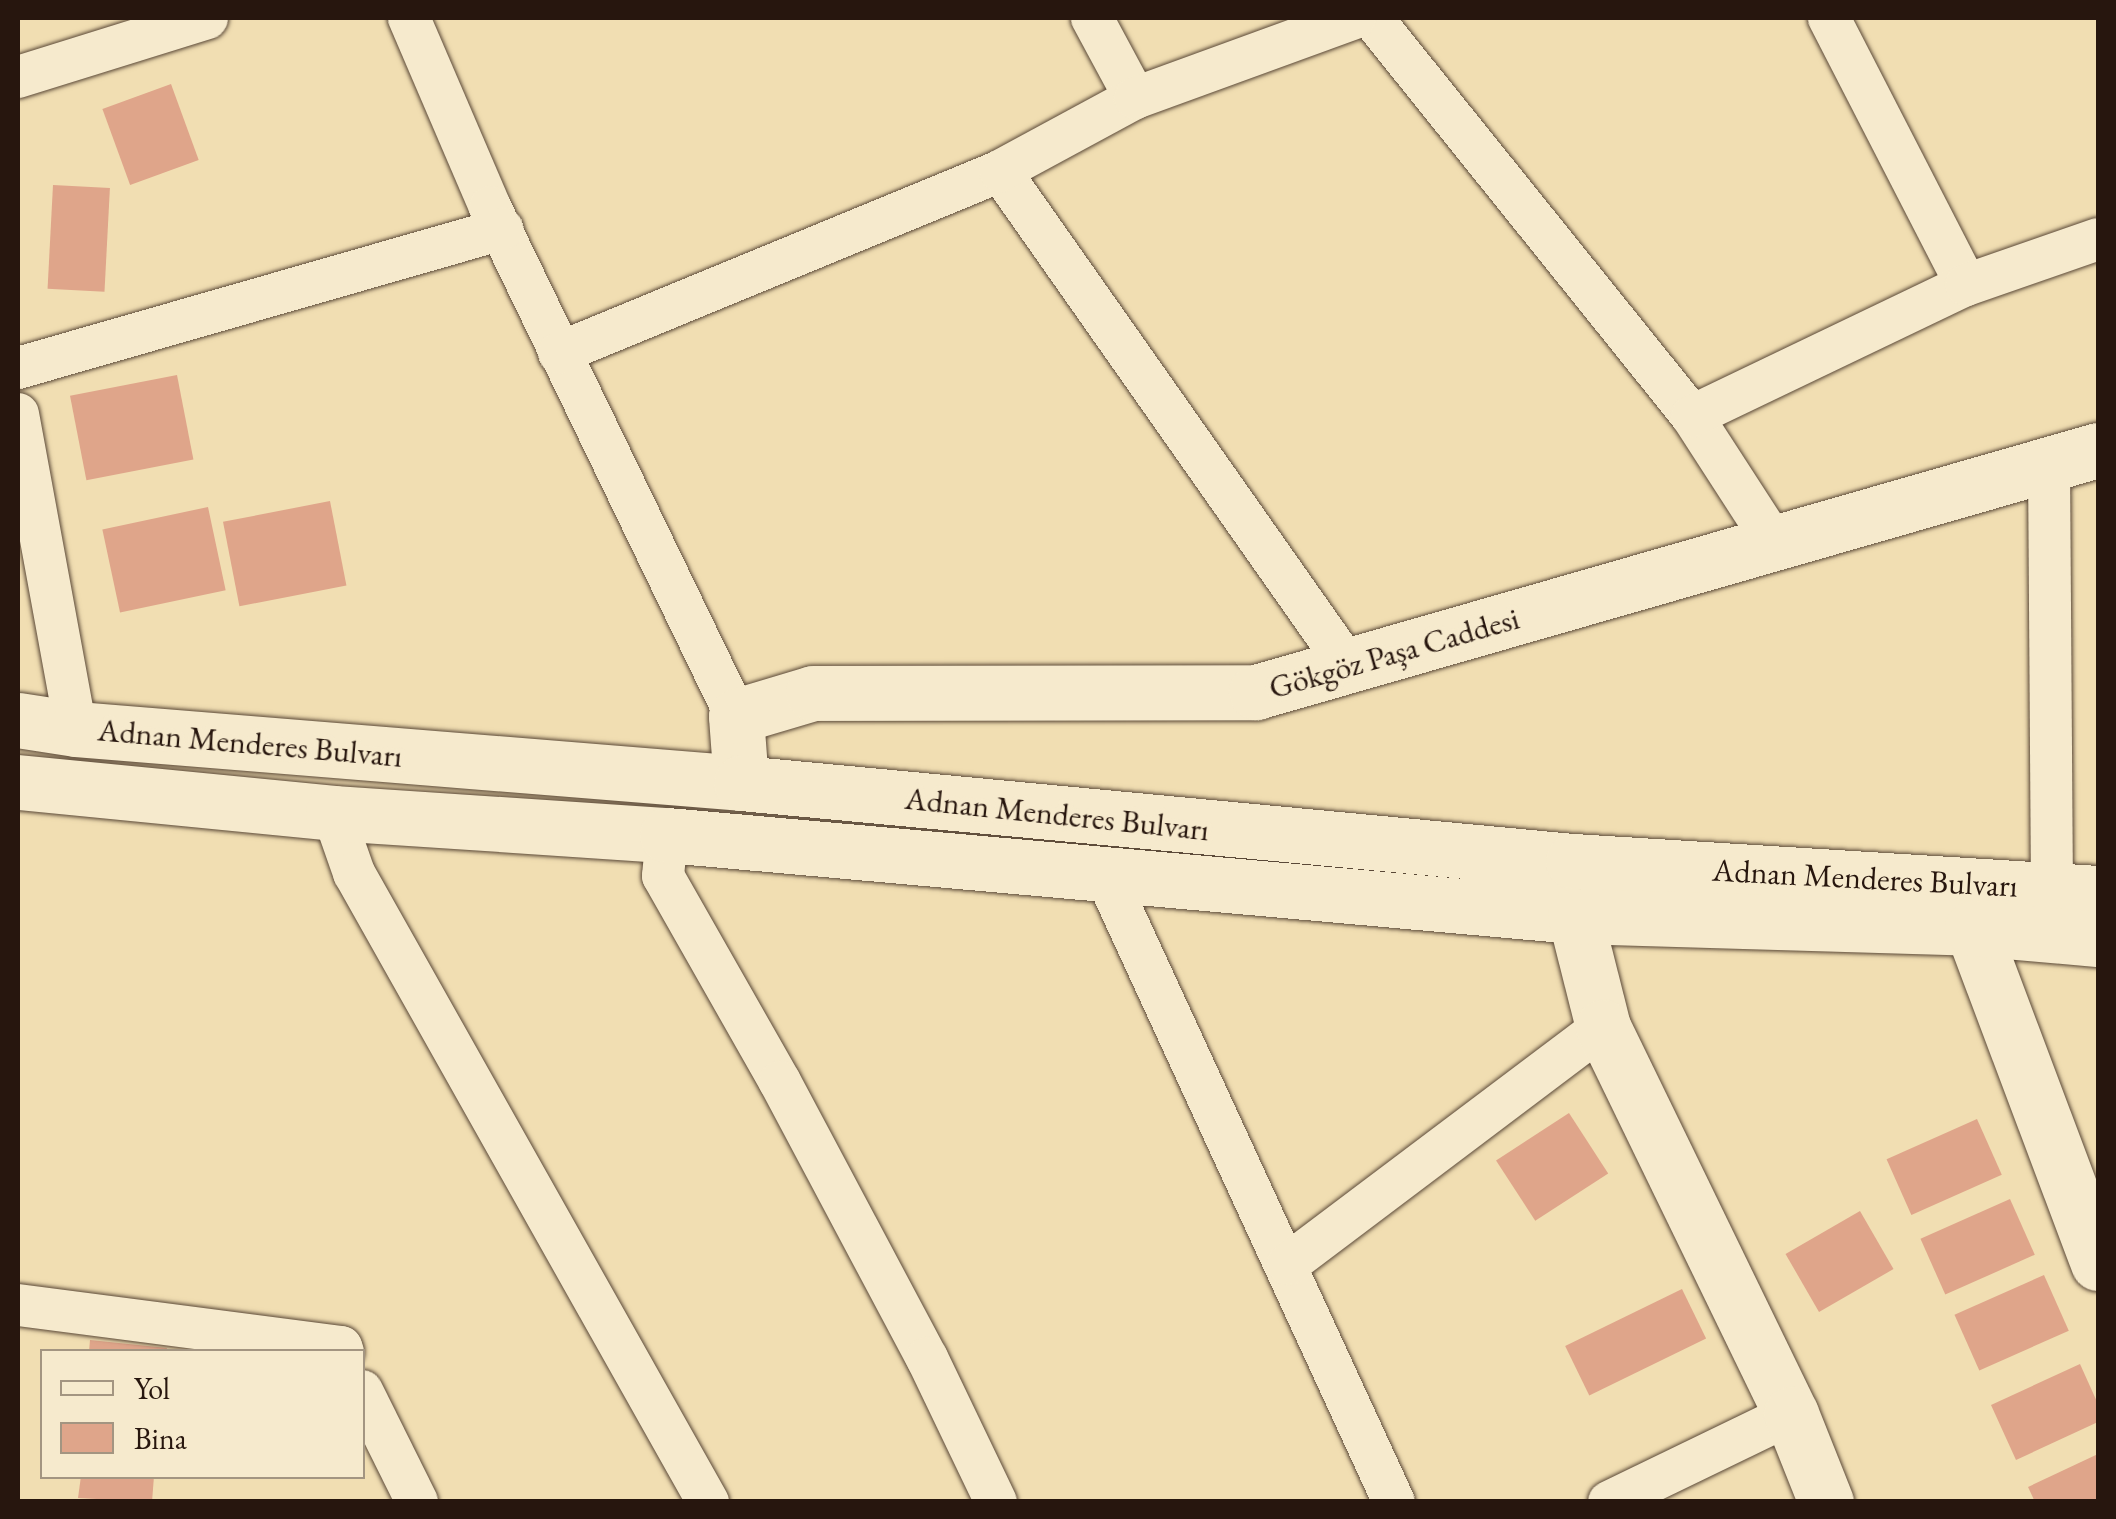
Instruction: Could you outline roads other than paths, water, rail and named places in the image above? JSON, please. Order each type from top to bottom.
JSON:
[{"type":"main road","name":"Gökgöz Paşa Caddesi","points":[[736,716],[813,693],[1256,692],[1776,546],[2074,456]]},
{"type":"main road","points":[[736,716],[741,783]]},
{"type":"main road","name":"Adnan Menderes Bulvarı","points":[[18,720],[76,729],[741,783],[1554,860],[2076,891]]},
{"type":"main road","name":"Adnan Menderes Bulvarı","points":[[18,782],[1574,916],[1972,928],[2098,939]]},
{"type":"main road","points":[[1574,916],[1602,1027],[1790,1414],[1826,1502]]},
{"type":"main road","points":[[1972,928],[2098,1263]]},
{"type":"street","points":[[18,77],[207,18]]},
{"type":"street","points":[[409,18],[559,352],[736,716]]},
{"type":"street","points":[[1092,18],[1135,98]]},
{"type":"street","points":[[559,352],[1000,172],[1135,98],[1354,18]]},
{"type":"street","points":[[1372,18],[1692,416],[1776,546]]},
{"type":"street","points":[[1828,18],[1966,285]]},
{"type":"street","points":[[1000,172],[1348,666]]},
{"type":"street","points":[[18,368],[502,229]]},
{"type":"street","points":[[1692,416],[1966,285],[2098,239]]},
{"type":"street","points":[[18,414],[76,729]]},
{"type":"street","points":[[2074,456],[2076,891]]},
{"type":"street","points":[[333,812],[354,873],[708,1502]]},
{"type":"street","points":[[666,836],[663,876],[780,1082],[928,1358],[996,1502]]},
{"type":"street","points":[[1105,874],[1288,1264],[1394,1502]]},
{"type":"street","points":[[1288,1264],[1602,1027]]},
{"type":"street","points":[[18,1305],[342,1349]]},
{"type":"street","points":[[365,1397],[417,1502]]},
{"type":"street","points":[[1609,1502],[1790,1414]]}]
